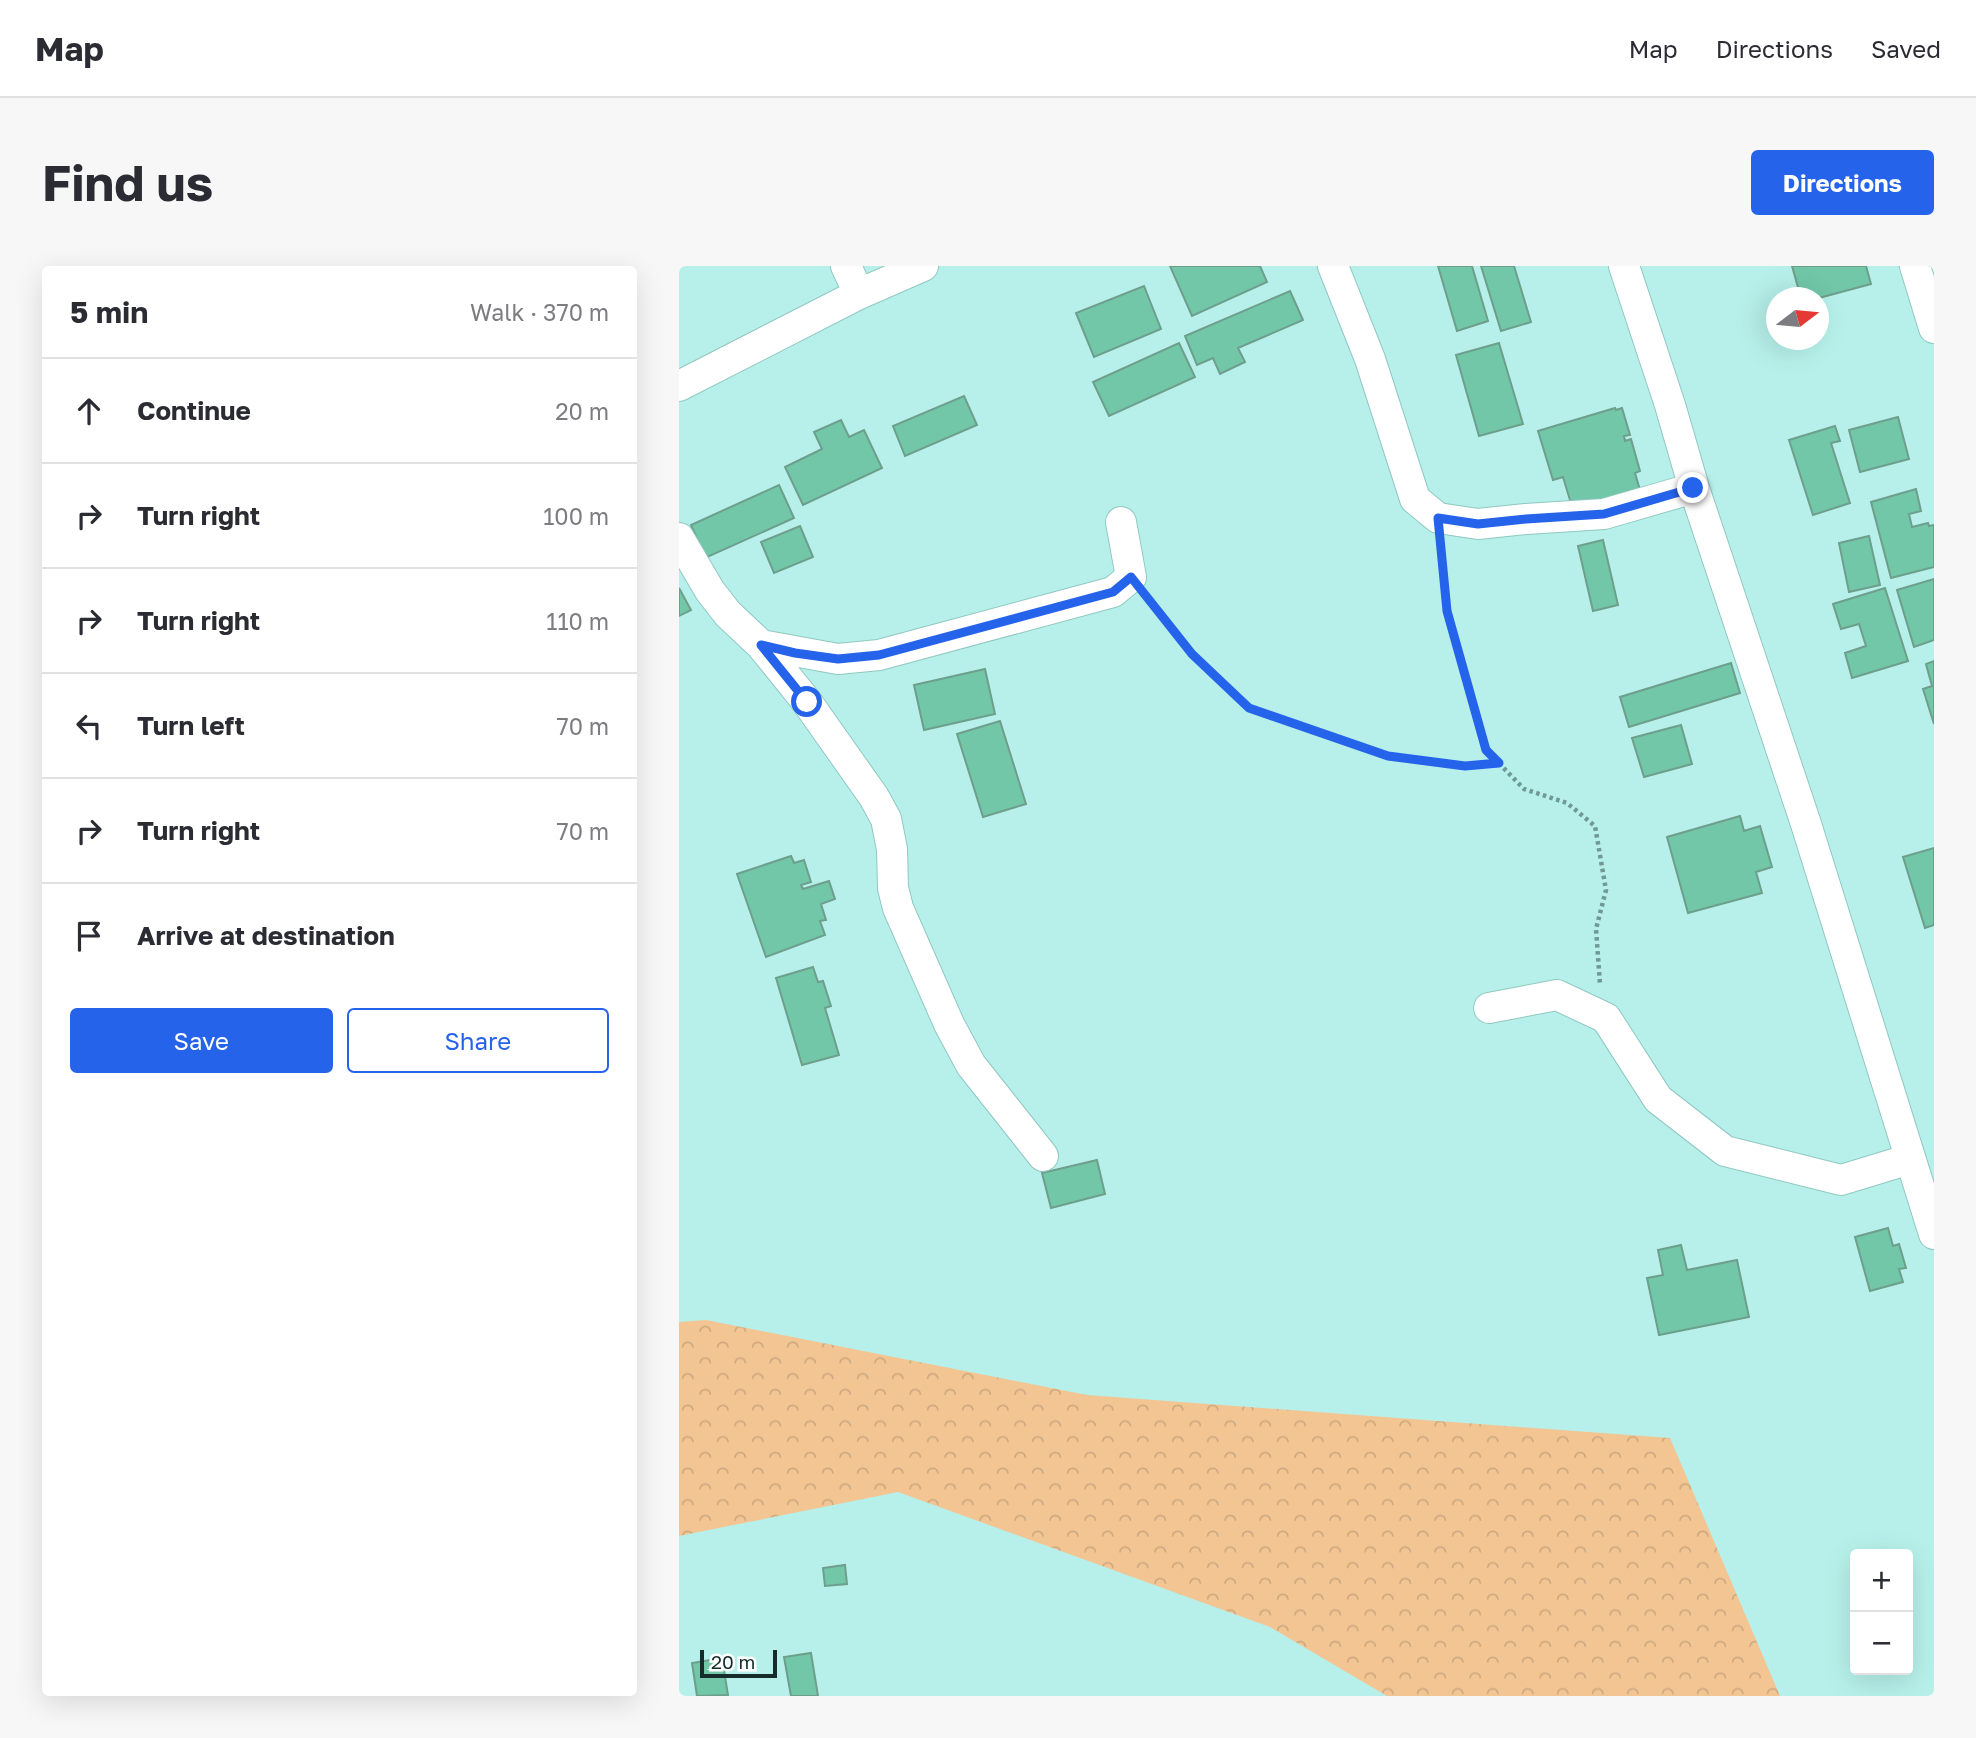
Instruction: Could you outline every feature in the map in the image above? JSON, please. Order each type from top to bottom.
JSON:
[{"type":"street","points":[[846,266],[859,294]]},
{"type":"street","points":[[679,386],[859,294],[923,266]]},
{"type":"street","points":[[1333,266],[1370,359],[1415,499],[1438,518],[1478,524],[1604,514],[1693,488]]},
{"type":"street","points":[[1624,266],[1670,405],[1693,488],[1806,824],[1934,1234]]},
{"type":"street","points":[[1915,266],[1934,328]]},
{"type":"street","points":[[761,645],[838,659],[879,655],[1113,592],[1131,577],[1121,522]]},
{"type":"street","points":[[679,538],[710,591],[728,614],[761,645],[807,702],[874,796],[886,819],[892,849],[893,888],[898,908],[949,1024],[971,1065],[1043,1156]]},
{"type":"street","points":[[1489,1007],[1557,995],[1606,1018],[1658,1099],[1725,1151],[1841,1180],[1910,1159]]},
{"type":"path","points":[[1438,518],[1447,611],[1486,750],[1524,789],[1567,803],[1595,826],[1606,890],[1596,929],[1597,971],[1606,1018]]},
{"type":"path","points":[[1131,577],[1192,654],[1249,708],[1388,756],[1465,766],[1499,763]]},
{"type":"green space","points":[[706,1320],[1087,1395],[1670,1438],[1780,1696],[1387,1696],[1270,1627],[898,1492],[679,1536],[679,1322]]},
{"type":"building","points":[[1170,266],[1260,266],[1267,282],[1192,316]]},
{"type":"building","points":[[1438,266],[1472,266],[1488,321],[1457,331]]},
{"type":"building","points":[[1481,266],[1514,266],[1531,322],[1501,331]]},
{"type":"building","points":[[1792,266],[1866,266],[1871,284],[1829,295],[1829,287],[1798,287]]},
{"type":"building","points":[[1144,286],[1161,329],[1094,357],[1076,313]]},
{"type":"building","points":[[1290,291],[1303,320],[1238,348],[1245,362],[1220,374],[1213,358],[1197,365],[1185,336]]},
{"type":"building","points":[[1179,343],[1195,377],[1109,416],[1093,382]]},
{"type":"building","points":[[1499,343],[1523,424],[1479,436],[1456,355]]},
{"type":"building","points":[[964,396],[977,425],[905,456],[893,426]]},
{"type":"building","points":[[1622,408],[1630,435],[1624,436],[1625,441],[1631,439],[1640,471],[1635,473],[1640,490],[1573,510],[1563,477],[1553,480],[1538,431]]},
{"type":"building","points":[[1898,417],[1909,459],[1860,472],[1849,430]]},
{"type":"building","points":[[841,420],[849,437],[864,430],[882,468],[803,505],[785,467],[822,449],[814,432]]},
{"type":"building","points":[[1835,426],[1840,441],[1831,443],[1850,503],[1813,515],[1789,440]]},
{"type":"building","points":[[779,485],[794,518],[705,558],[691,525]]},
{"type":"building","points":[[1916,489],[1921,511],[1909,514],[1912,527],[1928,523],[1929,526],[1934,525],[1934,567],[1891,578],[1871,502]]},
{"type":"building","points":[[800,526],[813,557],[774,573],[761,542]]},
{"type":"building","points":[[1869,536],[1880,585],[1849,592],[1839,543]]},
{"type":"building","points":[[1603,540],[1618,605],[1593,611],[1578,546]]},
{"type":"building","points":[[1934,579],[1934,640],[1914,647],[1897,590]]},
{"type":"building","points":[[679,588],[691,610],[679,616]]},
{"type":"building","points":[[1885,588],[1908,661],[1852,678],[1845,653],[1866,646],[1859,624],[1841,629],[1833,604]]},
{"type":"building","points":[[1934,661],[1934,724],[1923,689],[1932,686],[1926,664]]},
{"type":"building","points":[[1731,663],[1740,693],[1629,727],[1620,697]]},
{"type":"building","points":[[985,669],[995,714],[924,730],[914,685]]},
{"type":"building","points":[[1000,721],[1026,804],[983,817],[957,734]]},
{"type":"building","points":[[1681,725],[1692,764],[1644,777],[1632,738]]},
{"type":"building","points":[[1740,816],[1744,831],[1760,826],[1772,867],[1756,872],[1762,893],[1688,913],[1667,837]]},
{"type":"building","points":[[1934,848],[1934,925],[1925,928],[1903,857]]},
{"type":"building","points":[[791,856],[794,863],[804,860],[811,882],[801,885],[803,889],[829,881],[835,899],[821,904],[826,920],[820,921],[825,935],[766,957],[737,874]]},
{"type":"building","points":[[813,967],[818,982],[823,981],[831,1006],[825,1008],[839,1055],[802,1065],[776,978]]},
{"type":"building","points":[[1097,1160],[1105,1194],[1051,1208],[1042,1173]]},
{"type":"building","points":[[1888,1228],[1893,1246],[1899,1244],[1906,1268],[1899,1269],[1903,1282],[1870,1291],[1855,1237]]},
{"type":"building","points":[[1681,1245],[1687,1270],[1737,1260],[1749,1317],[1659,1335],[1647,1278],[1663,1275],[1658,1250]]},
{"type":"building","points":[[845,1565],[847,1584],[825,1586],[823,1568]]},
{"type":"building","points":[[811,1653],[818,1696],[791,1696],[784,1657]]},
{"type":"building","points":[[722,1658],[728,1695],[697,1696],[692,1663]]},
{"type":"route","points":[[807,702],[761,645],[838,659],[879,655],[1113,592],[1131,577],[1192,654],[1249,708],[1388,756],[1465,766],[1499,763],[1486,750],[1447,611],[1438,518],[1478,524],[1604,514],[1693,488]]}]
